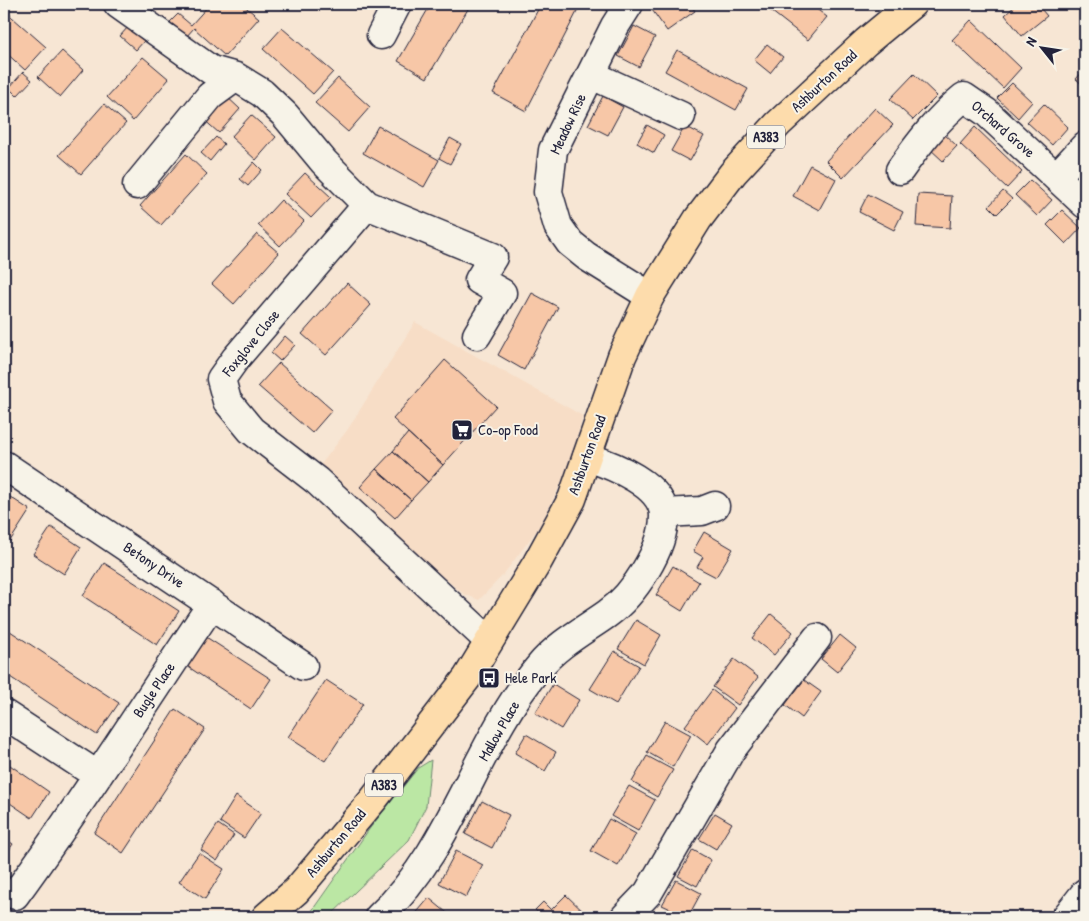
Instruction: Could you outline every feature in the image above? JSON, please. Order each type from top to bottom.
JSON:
[{"type":"main road","name":"Ashburton Road","points":[[266,917],[296,891],[373,800],[467,678],[572,499],[622,356],[650,296],[698,219],[740,166],[778,124],[826,79],[912,4]]},
{"type":"street","points":[[118,4],[211,70],[236,77],[262,93],[285,114],[324,162],[367,205],[493,257],[479,280],[502,293],[477,334]]},
{"type":"street","points":[[381,35],[397,4]]},
{"type":"street","name":"Meadow Rise","points":[[629,4],[614,26],[592,75],[571,112],[553,150],[548,192],[558,226],[570,243],[586,256],[650,296]]},
{"type":"street","points":[[592,75],[681,116]]},
{"type":"street","points":[[137,185],[210,96],[236,77]]},
{"type":"street","name":"Orchard Grove","points":[[900,170],[924,137],[948,110],[964,97],[986,112],[1085,204]]},
{"type":"street","points":[[1056,176],[1085,146]]},
{"type":"street","name":"Foxglove Close","points":[[367,205],[236,358],[221,380],[227,401],[252,430],[317,481],[489,641]]},
{"type":"street","points":[[588,457],[624,472],[646,486],[661,503],[664,513],[702,511],[715,506]]},
{"type":"street","name":"Betony Drive","points":[[4,465],[303,666]]},
{"type":"street","name":"Mallow Place","points":[[379,917],[395,902],[426,860],[445,830],[507,715],[533,674],[547,658],[574,635],[609,613],[633,588],[657,549],[664,513]]},
{"type":"street","name":"Bugle Place","points":[[15,895],[61,833],[97,775],[212,604]]},
{"type":"street","points":[[625,917],[648,893],[732,750],[817,638]]},
{"type":"street","points":[[4,714],[97,775]]},
{"type":"street","points":[[1066,917],[1085,893]]},
{"type":"shaded area","points":[[415,322],[583,416],[568,469],[540,526],[503,575],[479,600],[464,594],[414,554],[319,467],[348,429]]},
{"type":"green space","points":[[431,760],[426,806],[409,840],[329,917],[316,917],[311,912],[370,828],[418,768]]},
{"type":"building","points":[[210,4],[242,4],[259,18],[225,56],[194,28],[186,37],[170,22],[178,14],[191,25]]},
{"type":"building","points":[[431,4],[471,4],[427,78],[398,61]]},
{"type":"building","points":[[541,4],[581,4],[526,111],[493,93]]},
{"type":"building","points":[[655,4],[690,4],[695,11],[667,31],[650,7]]},
{"type":"building","points":[[762,4],[810,4],[827,17],[808,40]]},
{"type":"building","points":[[1017,4],[1037,4],[1047,16],[1022,36],[1005,15]]},
{"type":"building","points":[[4,10],[46,47],[25,70],[4,51]]},
{"type":"building","points":[[971,20],[1021,68],[1003,88],[952,40]]},
{"type":"building","points":[[634,26],[655,37],[639,67],[618,56]]},
{"type":"building","points":[[128,27],[144,41],[136,50],[120,36]]},
{"type":"building","points":[[282,28],[333,72],[313,94],[263,49]]},
{"type":"building","points":[[767,44],[783,57],[770,73],[754,60]]},
{"type":"building","points":[[677,50],[748,89],[736,110],[665,71]]},
{"type":"building","points":[[62,51],[83,70],[60,97],[38,77]]},
{"type":"building","points":[[143,57],[169,79],[133,121],[107,97]]},
{"type":"building","points":[[1085,69],[1085,87],[1076,79]]},
{"type":"building","points":[[23,72],[32,80],[17,96],[9,88]]},
{"type":"building","points":[[914,74],[937,96],[913,120],[890,99]]},
{"type":"building","points":[[338,78],[370,107],[348,132],[315,103]]},
{"type":"building","points":[[1012,83],[1032,102],[1018,118],[997,98]]},
{"type":"building","points":[[224,94],[240,109],[219,133],[202,118]]},
{"type":"building","points":[[603,96],[623,107],[608,135],[588,125]]},
{"type":"building","points":[[104,104],[126,123],[81,174],[59,155]]},
{"type":"building","points":[[1044,104],[1068,127],[1052,145],[1027,122]]},
{"type":"building","points":[[875,108],[893,125],[843,178],[826,161]]},
{"type":"building","points":[[251,115],[276,137],[256,160],[231,137]]},
{"type":"building","points":[[647,125],[664,135],[654,153],[637,143]]},
{"type":"building","points":[[378,126],[439,160],[424,187],[363,153]]},
{"type":"building","points":[[685,126],[704,136],[690,161],[671,151]]},
{"type":"building","points":[[975,127],[1022,172],[1007,188],[960,144]]},
{"type":"building","points":[[943,133],[957,146],[943,161],[929,148]]},
{"type":"building","points":[[216,137],[224,144],[210,161],[201,153]]},
{"type":"building","points":[[450,138],[461,144],[450,164],[439,158]]},
{"type":"building","points":[[186,154],[207,174],[161,225],[140,206]]},
{"type":"building","points":[[254,162],[262,170],[248,186],[240,179]]},
{"type":"building","points":[[810,165],[836,179],[819,210],[793,196]]},
{"type":"building","points":[[305,173],[331,197],[311,218],[285,194]]},
{"type":"building","points":[[1030,180],[1052,200],[1037,216],[1015,195]]},
{"type":"building","points":[[1003,191],[1012,199],[997,214],[989,206]]},
{"type":"building","points":[[868,194],[903,212],[894,230],[859,212]]},
{"type":"building","points":[[918,194],[952,196],[950,228],[916,226]]},
{"type":"building","points":[[281,200],[304,221],[280,246],[258,225]]},
{"type":"building","points":[[1062,210],[1081,228],[1066,244],[1047,225]]},
{"type":"building","points":[[257,234],[279,253],[234,304],[212,284]]},
{"type":"building","points":[[347,283],[371,305],[326,355],[302,334]]},
{"type":"building","points":[[532,293],[558,307],[524,370],[498,355]]},
{"type":"building","points":[[285,336],[295,345],[280,361],[271,353]]},
{"type":"building","points":[[445,360],[496,406],[443,465],[393,419]]},
{"type":"building","points":[[279,363],[332,410],[312,433],[258,386]]},
{"type":"building","points":[[408,433],[443,465],[428,482],[393,451]]},
{"type":"building","points":[[393,451],[428,482],[411,500],[376,469]]},
{"type":"building","points":[[376,469],[411,500],[395,518],[360,487]]},
{"type":"building","points":[[4,493],[30,510],[10,541],[4,537]]},
{"type":"building","points":[[51,527],[81,547],[64,574],[33,554]]},
{"type":"building","points":[[704,532],[733,549],[716,577],[697,567],[703,557],[693,551]]},
{"type":"building","points":[[104,563],[179,611],[157,645],[83,596]]},
{"type":"building","points":[[673,566],[699,582],[682,611],[656,595]]},
{"type":"building","points":[[771,614],[793,632],[774,655],[752,638]]},
{"type":"building","points":[[636,620],[661,635],[644,664],[618,649]]},
{"type":"building","points":[[4,627],[119,703],[97,735],[4,673]]},
{"type":"building","points":[[840,635],[856,648],[837,672],[821,659]]},
{"type":"building","points":[[206,637],[271,679],[251,709],[187,666]]},
{"type":"building","points":[[614,651],[639,666],[616,704],[590,689]]},
{"type":"building","points":[[734,659],[758,677],[738,705],[713,687]]},
{"type":"building","points":[[326,680],[363,704],[325,761],[288,737]]},
{"type":"building","points":[[804,680],[821,692],[802,718],[785,705]]},
{"type":"building","points":[[553,684],[579,700],[561,729],[535,713]]},
{"type":"building","points":[[712,690],[735,708],[708,744],[685,726]]},
{"type":"building","points":[[175,709],[205,729],[123,853],[94,833]]},
{"type":"building","points":[[665,721],[691,735],[673,767],[647,752]]},
{"type":"building","points":[[526,734],[556,752],[545,771],[515,753]]},
{"type":"building","points":[[647,756],[673,770],[657,797],[632,782]]},
{"type":"building","points":[[4,761],[49,792],[32,818],[4,799]]},
{"type":"building","points":[[629,786],[655,800],[638,831],[611,816]]},
{"type":"building","points":[[236,796],[261,813],[244,838],[220,822]]},
{"type":"building","points":[[482,801],[509,815],[492,848],[465,834]]},
{"type":"building","points":[[715,813],[732,823],[716,849],[699,839]]},
{"type":"building","points":[[609,819],[636,834],[618,866],[591,851]]},
{"type":"building","points":[[218,824],[234,835],[217,861],[201,850]]},
{"type":"building","points":[[4,838],[13,844],[4,857]]},
{"type":"building","points":[[693,850],[711,860],[697,886],[678,876]]},
{"type":"building","points":[[456,851],[483,865],[466,897],[439,883]]},
{"type":"building","points":[[199,853],[224,869],[205,899],[179,882]]},
{"type":"building","points":[[676,880],[701,893],[688,917],[662,905]]},
{"type":"building","points":[[566,895],[589,917],[543,917],[535,910],[543,902],[551,910]]},
{"type":"building","points":[[429,898],[452,917],[413,917]]},
{"type":"place","name":"Co-op Food","points":[[462,430]]},
{"type":"place","name":"Hele Park","points":[[489,678]]}]
